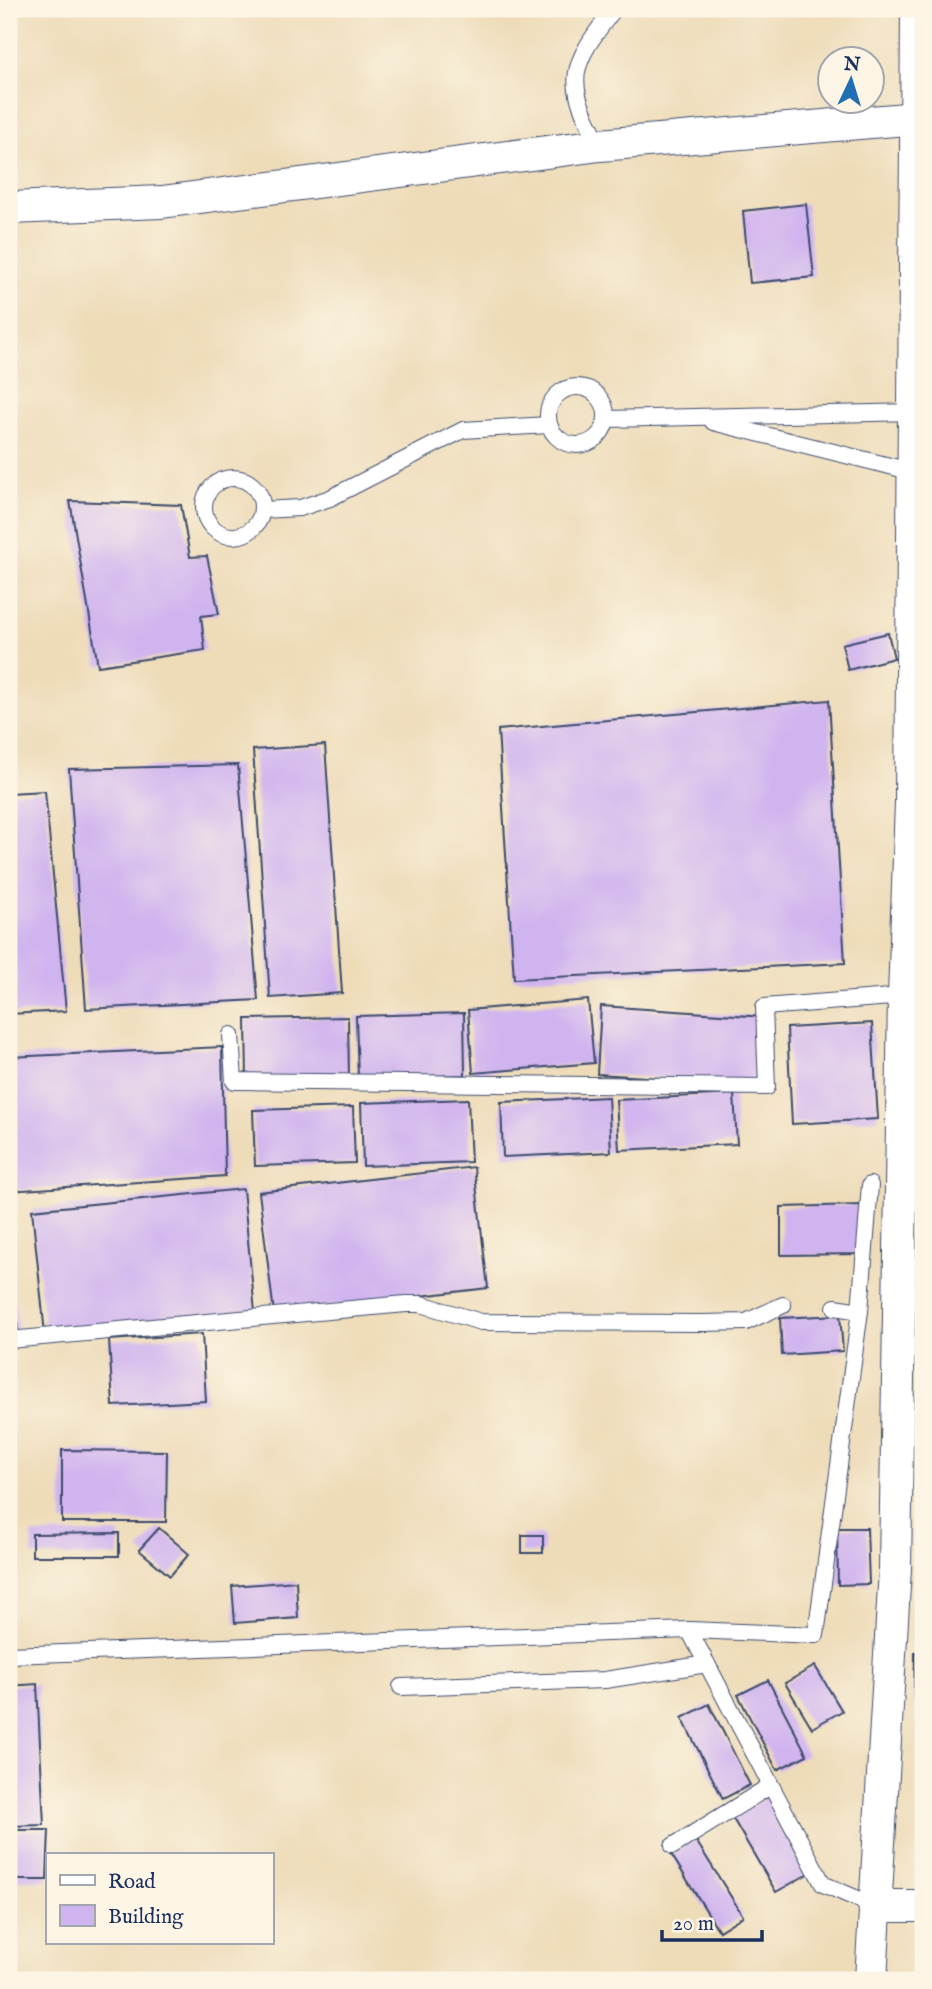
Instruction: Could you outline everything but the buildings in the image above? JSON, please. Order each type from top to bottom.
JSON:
[{"type":"street","points":[[871,1980],[895,1569],[904,996],[911,803],[917,9]]},
{"type":"street","points":[[9,208],[162,202],[600,145],[918,118]]},
{"type":"street","points":[[874,1906],[923,1906]]},
{"type":"lane","points":[[600,145],[580,108],[574,79],[585,46],[614,9]]},
{"type":"lane","points":[[569,388],[587,389],[602,401],[606,419],[598,436],[580,444],[561,440],[549,425],[548,415],[554,398],[569,388]]},
{"type":"lane","points":[[606,419],[915,412]]},
{"type":"lane","points":[[690,416],[914,472]]},
{"type":"lane","points":[[262,510],[300,508],[331,498],[463,430],[549,425]]},
{"type":"lane","points":[[231,1035],[234,1081],[767,1087],[764,1007],[904,996]]},
{"type":"lane","points":[[9,1655],[689,1630],[816,1635],[859,1311],[870,1185]]},
{"type":"lane","points":[[9,1340],[406,1304],[421,1304],[471,1321],[702,1323],[746,1322],[783,1305]]},
{"type":"lane","points":[[835,1307],[859,1311]]},
{"type":"lane","points":[[689,1630],[823,1884],[874,1906]]},
{"type":"lane","points":[[401,1687],[605,1680],[708,1664]]},
{"type":"lane","points":[[673,1846],[770,1786]]}]
